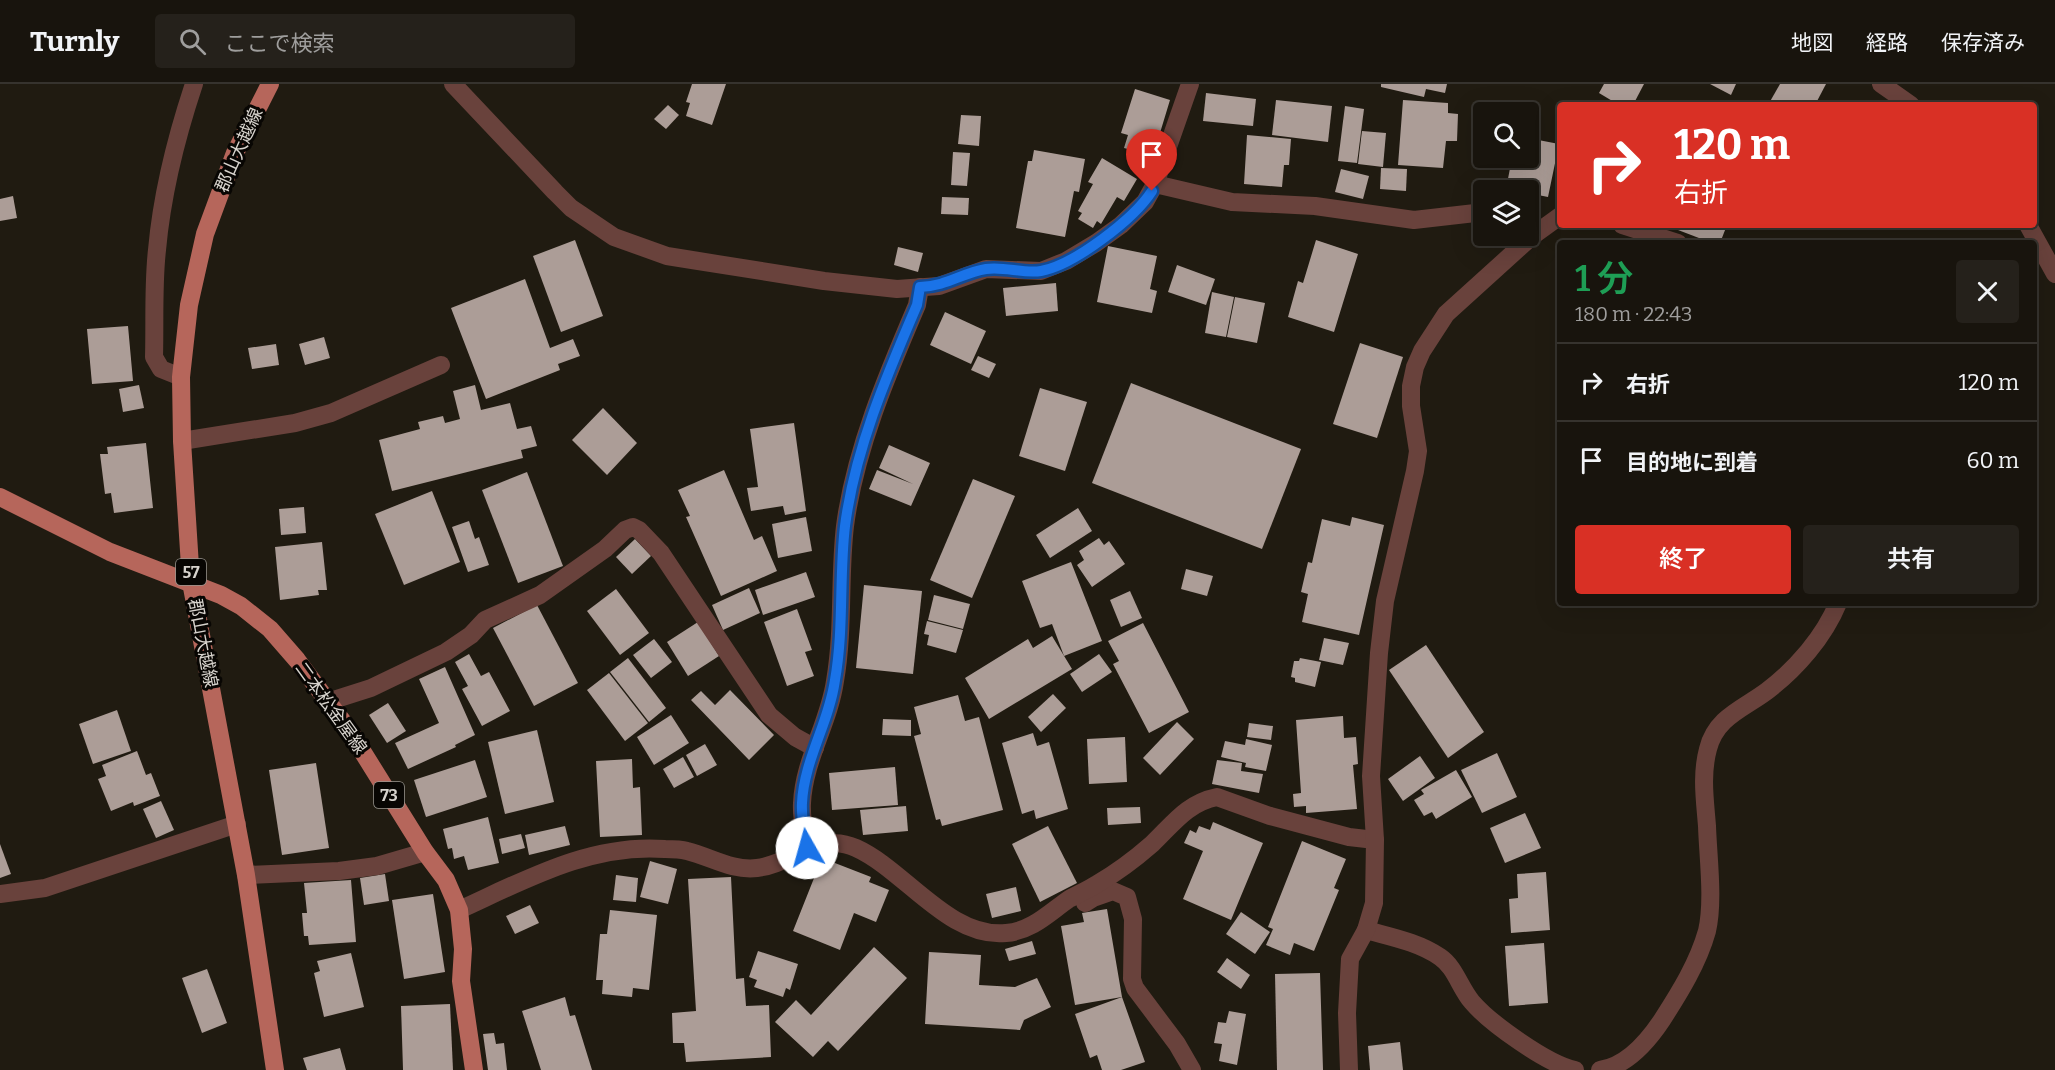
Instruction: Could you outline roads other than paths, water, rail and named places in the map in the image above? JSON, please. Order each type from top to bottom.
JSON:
[{"type":"main road","name":"郡山大越線","points":[[270,84],[235,153],[205,234],[189,305],[181,377],[182,441],[191,582],[246,875],[275,1070]]},
{"type":"main road","name":"二本松金屋線","points":[[0,497],[110,552],[191,582],[241,606],[270,629],[297,660],[349,730],[425,852],[446,880],[459,910],[463,949],[461,981],[474,1070]]},
{"type":"street","points":[[181,377],[161,369],[154,357],[156,251],[164,193],[180,126],[194,84]]},
{"type":"street","points":[[453,84],[571,208],[614,237],[668,255],[692,260],[897,289],[939,286],[986,269],[1041,271],[1055,266],[1096,243],[1121,225],[1145,202],[1155,184],[1190,84]]},
{"type":"street","points":[[1881,84],[1907,102]]},
{"type":"street","points":[[1155,184],[1232,202],[1316,206],[1414,220],[1473,213]]},
{"type":"street","points":[[1349,1070],[1347,1013],[1350,959],[1366,930],[1374,903],[1375,840],[1371,776],[1379,653],[1385,601],[1418,451],[1411,406],[1413,373],[1422,351],[1446,314],[1545,220]]},
{"type":"street","points":[[1631,228],[1669,240]]},
{"type":"street","points":[[2030,229],[2055,247]]},
{"type":"street","points":[[2037,242],[2055,274]]},
{"type":"street","points":[[807,848],[801,805],[836,678],[842,629],[843,550],[846,522],[856,473],[886,380],[917,305],[920,287]]},
{"type":"street","points":[[182,441],[295,423],[331,414],[441,365]]},
{"type":"street","points":[[327,702],[371,688],[446,652],[471,635],[485,620],[540,595],[604,549],[625,530],[633,527],[661,552],[769,716],[795,737],[815,748]]},
{"type":"street","points":[[1600,1070],[1621,1062],[1635,1052],[1654,1031],[1694,966],[1707,929],[1709,902],[1704,769],[1713,736],[1727,716],[1768,690],[1804,655],[1817,640],[1836,606]]},
{"type":"street","points":[[459,910],[558,865],[601,852],[654,848],[688,851],[733,867],[756,868],[788,861],[807,848],[835,843],[856,848],[891,870],[960,923],[986,933],[1005,934],[1022,930],[1098,884],[1151,844],[1190,806],[1208,799],[1224,799],[1280,819],[1349,837],[1375,840]]},
{"type":"street","points":[[0,894],[45,888],[237,824]]},
{"type":"street","points":[[246,875],[339,871],[376,866],[425,852]]},
{"type":"street","points":[[1069,900],[1085,903],[1113,891],[1127,897],[1133,919],[1132,979],[1135,988],[1177,1044],[1192,1070]]},
{"type":"street","points":[[1366,930],[1405,941],[1441,958],[1471,1001],[1491,1020],[1557,1064],[1575,1070]]}]
